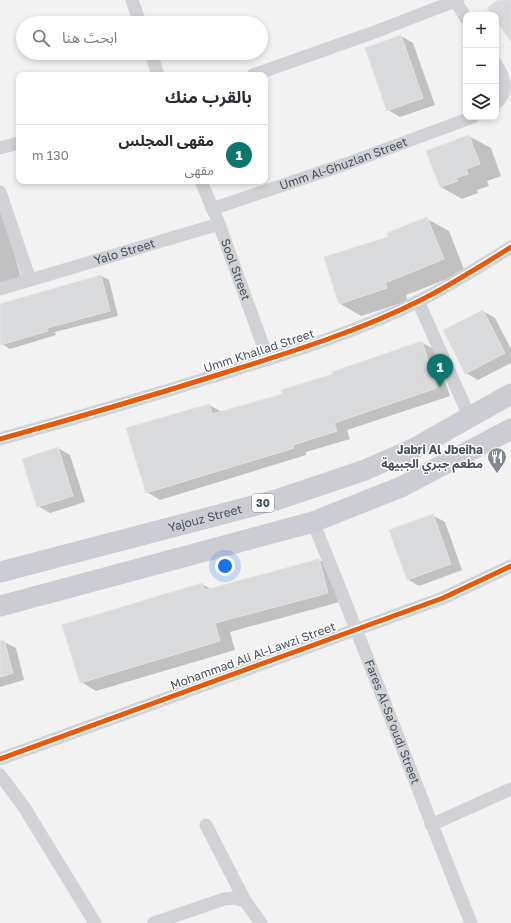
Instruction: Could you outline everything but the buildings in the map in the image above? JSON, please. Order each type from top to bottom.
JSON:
[{"type":"main road","name":"Yajouz Street","points":[[0,572],[276,500],[321,486],[415,448],[511,394]]},
{"type":"main road","points":[[0,606],[313,522],[401,487],[511,429]]},
{"type":"street","points":[[132,0],[138,16]]},
{"type":"street","points":[[261,72],[457,1],[463,12]]},
{"type":"street","points":[[153,60],[157,72]]},
{"type":"street","points":[[499,71],[505,85],[504,92],[499,99]]},
{"type":"street","name":"Umm Al-Ghuzlan Street","points":[[212,209],[322,172],[465,120]]},
{"type":"street","points":[[0,148],[16,144]]},
{"type":"street","name":"Sool Street","points":[[202,184],[219,224],[268,359]]},
{"type":"street","points":[[0,192],[30,280]]},
{"type":"street","name":"Yalo Street","points":[[0,289],[219,224]]},
{"type":"street","name":"Umm Khallad Street","points":[[0,439],[114,407],[268,359],[326,339],[418,301],[453,283],[511,247]]},
{"type":"street","points":[[418,301],[470,418]]},
{"type":"street","name":"Fares Al-Sa’oudi Street","points":[[313,522],[358,630],[431,825],[471,923]]},
{"type":"street","name":"Mohammad Ali Al-Lawzi Street","points":[[0,759],[443,598],[511,566]]},
{"type":"street","points":[[0,775],[24,807],[96,923]]},
{"type":"street","points":[[431,825],[511,789]]},
{"type":"street","points":[[206,825],[245,901],[261,923]]},
{"type":"street","points":[[154,923],[224,899],[235,898],[245,901]]},
{"type":"cycle path","points":[[0,439],[199,381],[300,349],[373,322],[431,295],[511,247]]},
{"type":"cycle path","points":[[0,759],[443,598],[511,566]]},
{"type":"place","name":"مقهى المجلس","points":[[440,387]]},
{"type":"place","name":"Jabri Al Jbeiha مطعم جبري الجبيهة","points":[[497,474]]}]
